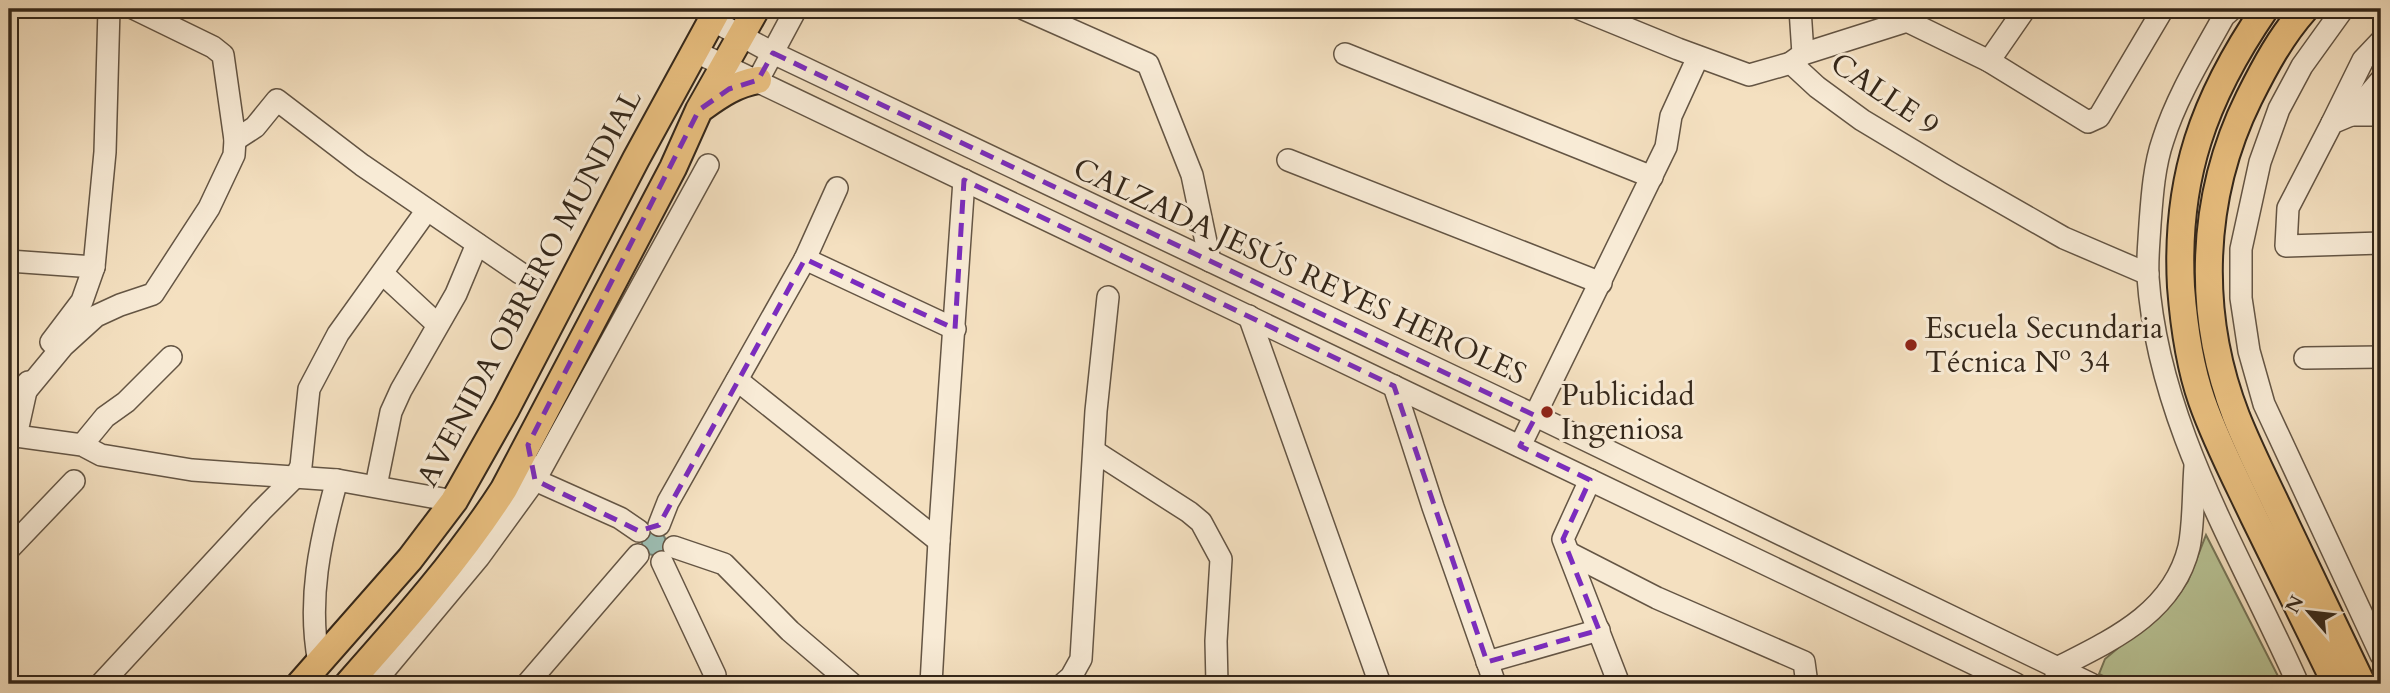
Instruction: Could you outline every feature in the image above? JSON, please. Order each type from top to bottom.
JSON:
[{"type":"main road","points":[[348,684],[409,615],[479,527],[528,445],[673,168],[699,110],[756,9]]},
{"type":"main road","points":[[2265,9],[2220,84],[2194,150],[2186,188],[2180,242],[2183,309],[2195,376],[2221,450],[2336,684]]},
{"type":"main road","points":[[2305,9],[2288,29],[2268,61],[2238,121],[2222,166],[2209,241],[2211,305],[2220,361],[2236,415],[2362,684]]},
{"type":"main road","name":"AVENIDA OBRERO MUNDIAL","points":[[300,684],[410,559],[454,501],[506,409],[695,51],[712,13]]},
{"type":"main road","points":[[699,110],[729,89],[758,80]]},
{"type":"street","points":[[109,9],[104,152],[94,267],[82,302],[41,356],[29,377],[24,406],[11,437],[82,445],[101,455],[192,470],[296,476],[376,486],[454,501]]},
{"type":"street","points":[[25,393],[63,346],[96,316],[153,294],[219,189],[234,155],[235,140],[223,55],[213,47],[135,9]]},
{"type":"street","points":[[758,80],[796,9]]},
{"type":"street","points":[[1024,9],[1148,64],[1192,174],[1210,261]]},
{"type":"street","name":"CALLE 9","points":[[1580,9],[1749,75],[1797,59],[1817,87],[1862,120],[2064,238],[2148,274]]},
{"type":"street","points":[[1800,9],[1797,59],[1907,21],[1989,61],[2088,122],[2099,117],[2163,9]]},
{"type":"street","points":[[1989,61],[2025,9]]},
{"type":"street","points":[[2343,9],[2302,66],[2279,109],[2260,162],[2241,249],[2241,298],[2249,351],[2264,404],[2381,655]]},
{"type":"street","points":[[2228,11],[2188,82],[2162,141],[2151,211],[2148,274],[2152,317],[2163,370],[2195,464],[2298,684]]},
{"type":"street","name":"CALZADA JESÚS REYES HEROLES","points":[[712,13],[740,37],[1536,416],[2056,676],[2091,684]]},
{"type":"street","points":[[2381,41],[2363,60],[2342,119],[2288,208],[2286,246],[2381,243]]},
{"type":"street","name":"CALZADA JESÚS REYES HEROLES","points":[[695,51],[2016,684]]},
{"type":"street","points":[[1345,54],[1652,177]]},
{"type":"street","points":[[1520,446],[1666,147],[1671,116],[1698,57]]},
{"type":"street","points":[[2342,119],[2381,80]]},
{"type":"street","points":[[235,140],[255,127],[277,100],[362,165],[520,273]]},
{"type":"street","points":[[2342,119],[2381,116]]},
{"type":"street","points":[[1288,160],[1601,283]]},
{"type":"street","points":[[373,684],[479,557],[535,480],[708,165]]},
{"type":"street","points":[[931,684],[964,180]]},
{"type":"street","points":[[837,188],[804,259],[668,502],[635,543],[638,555],[649,563],[668,554],[724,564],[790,631],[852,684]]},
{"type":"street","points":[[100,684],[296,476],[301,466],[309,389],[338,334],[427,210]]},
{"type":"street","points":[[376,486],[391,412],[437,324],[456,294],[477,244]]},
{"type":"street","points":[[804,259],[955,329]]},
{"type":"street","points":[[9,261],[94,267]]},
{"type":"street","points":[[383,274],[437,324]]},
{"type":"street","points":[[1063,684],[1071,677],[1082,659],[1094,451],[1108,297]]},
{"type":"street","points":[[1249,316],[1380,684]]},
{"type":"street","points":[[82,445],[105,417],[126,402],[171,357]]},
{"type":"street","points":[[2305,358],[2381,357]]},
{"type":"street","points":[[737,380],[939,541]]},
{"type":"street","points":[[1394,386],[1433,507],[1496,684]]},
{"type":"street","points":[[528,445],[535,480]]},
{"type":"street","points":[[1094,451],[1201,522],[1221,559],[1216,641],[1217,684]]},
{"type":"street","points":[[2056,676],[2151,613],[2175,583],[2189,547],[2195,464]]},
{"type":"street","points":[[535,480],[620,519],[671,534],[668,554],[715,675],[713,684]]},
{"type":"street","points":[[1590,480],[1563,538],[1619,684]]},
{"type":"street","points":[[9,550],[74,481]]},
{"type":"street","points":[[319,663],[314,635],[313,601],[324,526],[337,481]]},
{"type":"street","points":[[1571,554],[1657,598],[1804,663],[1807,681]]},
{"type":"street","points":[[527,684],[638,555]]},
{"type":"street","points":[[1487,662],[1600,630]]},
{"type":"highlighted area","points":[[773,53],[1536,416],[1520,446],[1590,480],[1563,539],[1599,630],[1487,662],[1394,386],[964,180],[955,329],[805,259],[659,525],[639,531],[535,480],[528,445],[699,110],[729,89],[758,80]]},
{"type":"green space","points":[[2206,535],[2282,684],[2120,684],[2099,674],[2105,659],[2175,600],[2188,581]]},
{"type":"water","points":[[654,531],[663,534],[666,543],[663,552],[654,555],[645,552],[642,543],[645,534]]},
{"type":"place","name":"Escuela Secundaria Técnica Nº 34","points":[[1911,345]]},
{"type":"place","name":"Publicidad Ingeniosa","points":[[1547,412]]}]
